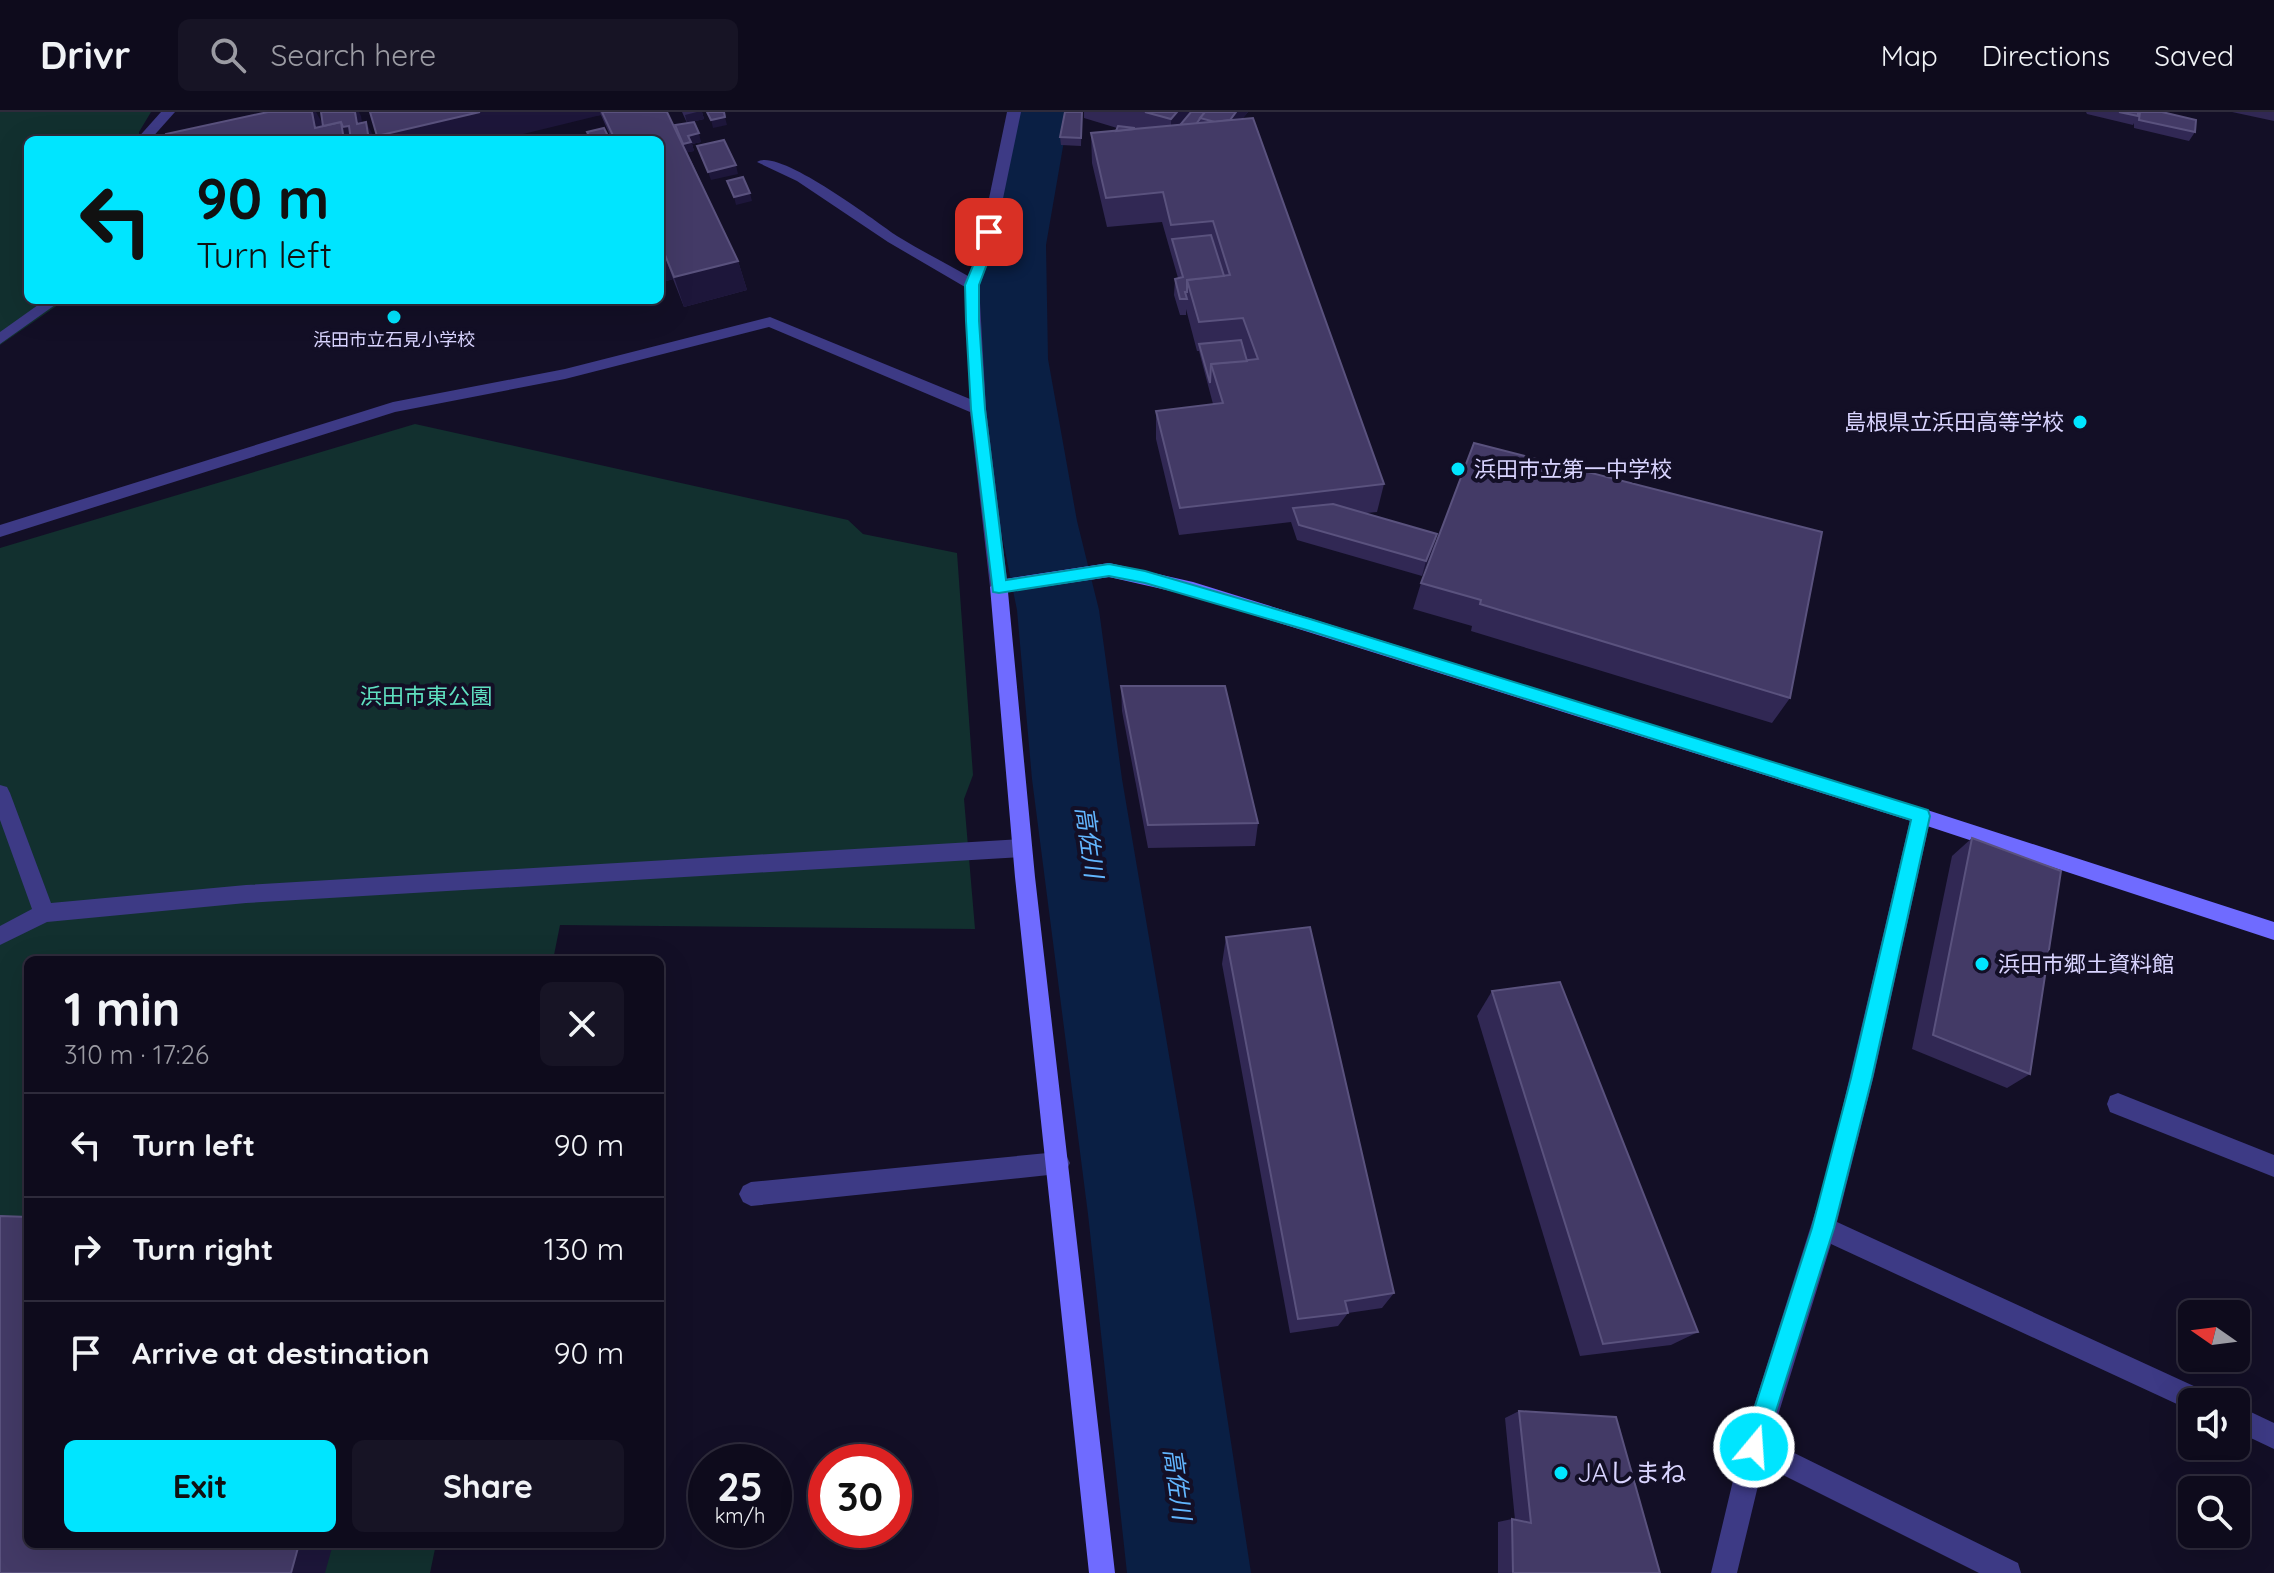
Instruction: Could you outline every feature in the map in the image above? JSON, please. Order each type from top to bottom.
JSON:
[{"type":"street","points":[[147,136],[168,112]]},
{"type":"street","points":[[1014,112],[984,256],[972,285],[978,409],[999,587],[1022,848],[1102,1573]]},
{"type":"street","points":[[764,162],[802,178],[893,239],[972,285]]},
{"type":"street","points":[[0,339],[49,304]]},
{"type":"street","points":[[0,531],[393,407],[565,374],[770,322],[978,409]]},
{"type":"street","points":[[999,587],[1109,570],[1193,589],[1921,816],[2274,931]]},
{"type":"street","points":[[0,793],[44,913]]},
{"type":"street","points":[[1724,1573],[1754,1447],[1823,1228],[1862,1078],[1921,816]]},
{"type":"street","points":[[0,936],[44,913],[246,894],[1022,848]]},
{"type":"street","points":[[2118,1104],[2274,1166]]},
{"type":"street","points":[[751,1194],[1058,1163]]},
{"type":"street","points":[[1823,1228],[2178,1392]]},
{"type":"street","points":[[2250,1425],[2274,1436]]},
{"type":"street","points":[[1754,1447],[2008,1573]]},
{"type":"green space","points":[[0,112],[151,112],[139,136],[24,136],[24,304],[59,304],[0,345]]},
{"type":"green space","name":"浜田市東公園","points":[[415,424],[848,520],[863,534],[957,553],[973,775],[964,799],[975,929],[560,925],[554,956],[24,956],[24,1548],[435,1548],[430,1573],[0,1573],[0,548]]},
{"type":"building","points":[[268,112],[312,112],[315,128],[341,122],[343,136],[166,136]]},
{"type":"building","points":[[321,112],[355,112],[357,124],[366,122],[368,136],[350,136],[349,126],[343,127],[341,122],[323,126]]},
{"type":"building","points":[[370,112],[480,112],[377,136]]},
{"type":"building","points":[[602,112],[667,112],[738,261],[674,277],[664,252],[664,136],[613,136]]},
{"type":"building","points":[[707,112],[724,112],[725,117],[711,120]]},
{"type":"building","points":[[1065,112],[1082,112],[1081,138],[1060,137]]},
{"type":"building","points":[[1145,112],[1177,112],[1171,119]]},
{"type":"building","points":[[1191,112],[1205,112],[1196,124],[1180,125]]},
{"type":"building","points":[[1205,112],[1236,112],[1230,120],[1215,122],[1200,118]]},
{"type":"building","points":[[2140,112],[2162,112],[2196,120],[2195,132],[2139,120]]},
{"type":"building","points":[[1253,118],[1384,484],[1180,508],[1156,411],[1223,403],[1211,364],[1258,359],[1243,318],[1199,322],[1187,280],[1230,275],[1213,221],[1171,225],[1163,192],[1106,198],[1091,133]]},
{"type":"building","points":[[694,122],[699,133],[688,136],[691,142],[683,144],[675,125]]},
{"type":"building","points":[[1118,126],[1134,128],[1134,129],[1116,131]]},
{"type":"building","points":[[604,128],[608,136],[589,136],[587,132]]},
{"type":"building","points":[[724,140],[736,165],[708,172],[697,146]]},
{"type":"building","points":[[743,177],[750,193],[734,197],[727,181]]},
{"type":"building","points":[[1211,235],[1224,276],[1187,280],[1187,299],[1180,299],[1175,279],[1183,277],[1172,239]]},
{"type":"building","points":[[1241,340],[1247,361],[1211,364],[1210,383],[1199,344]]},
{"type":"building","points":[[1474,443],[1822,532],[1790,698],[1480,604],[1481,600],[1421,583]]},
{"type":"building","points":[[1333,504],[1437,534],[1426,561],[1299,525],[1293,508]]},
{"type":"building","points":[[1121,686],[1225,686],[1258,823],[1148,825]]},
{"type":"building","points":[[1972,838],[2061,871],[2030,1074],[1933,1035]]},
{"type":"building","points":[[1310,927],[1394,1293],[1345,1301],[1348,1313],[1298,1319],[1226,937]]},
{"type":"building","points":[[1560,982],[1698,1332],[1603,1344],[1492,991]]},
{"type":"building","points":[[0,1216],[24,1217],[24,1548],[298,1548],[291,1573],[0,1573]]},
{"type":"building","name":"JAしまね","points":[[1519,1411],[1616,1417],[1660,1573],[1513,1573],[1512,1519],[1531,1523]]},
{"type":"waterway","name":"高佐川","points":[[1039,112],[1013,245],[1013,359],[1038,521],[1058,610],[1077,779],[1142,1214],[1189,1573]]},
{"type":"place","name":"浜田市立石見小学校","points":[[394,317]]},
{"type":"place","name":"島根県立浜田高等学校","points":[[2080,422]]},
{"type":"place","name":"浜田市立第一中学校","points":[[1458,469]]},
{"type":"place","name":"浜田市郷土資料館","points":[[1982,964]]},
{"type":"place","name":"JAしまね","points":[[1561,1473]]},
{"type":"route","points":[[989,232],[984,256],[972,285],[973,321],[978,409],[999,587],[1109,570],[1121,571],[1193,589],[1921,816],[1862,1078],[1823,1228],[1754,1447]]}]
